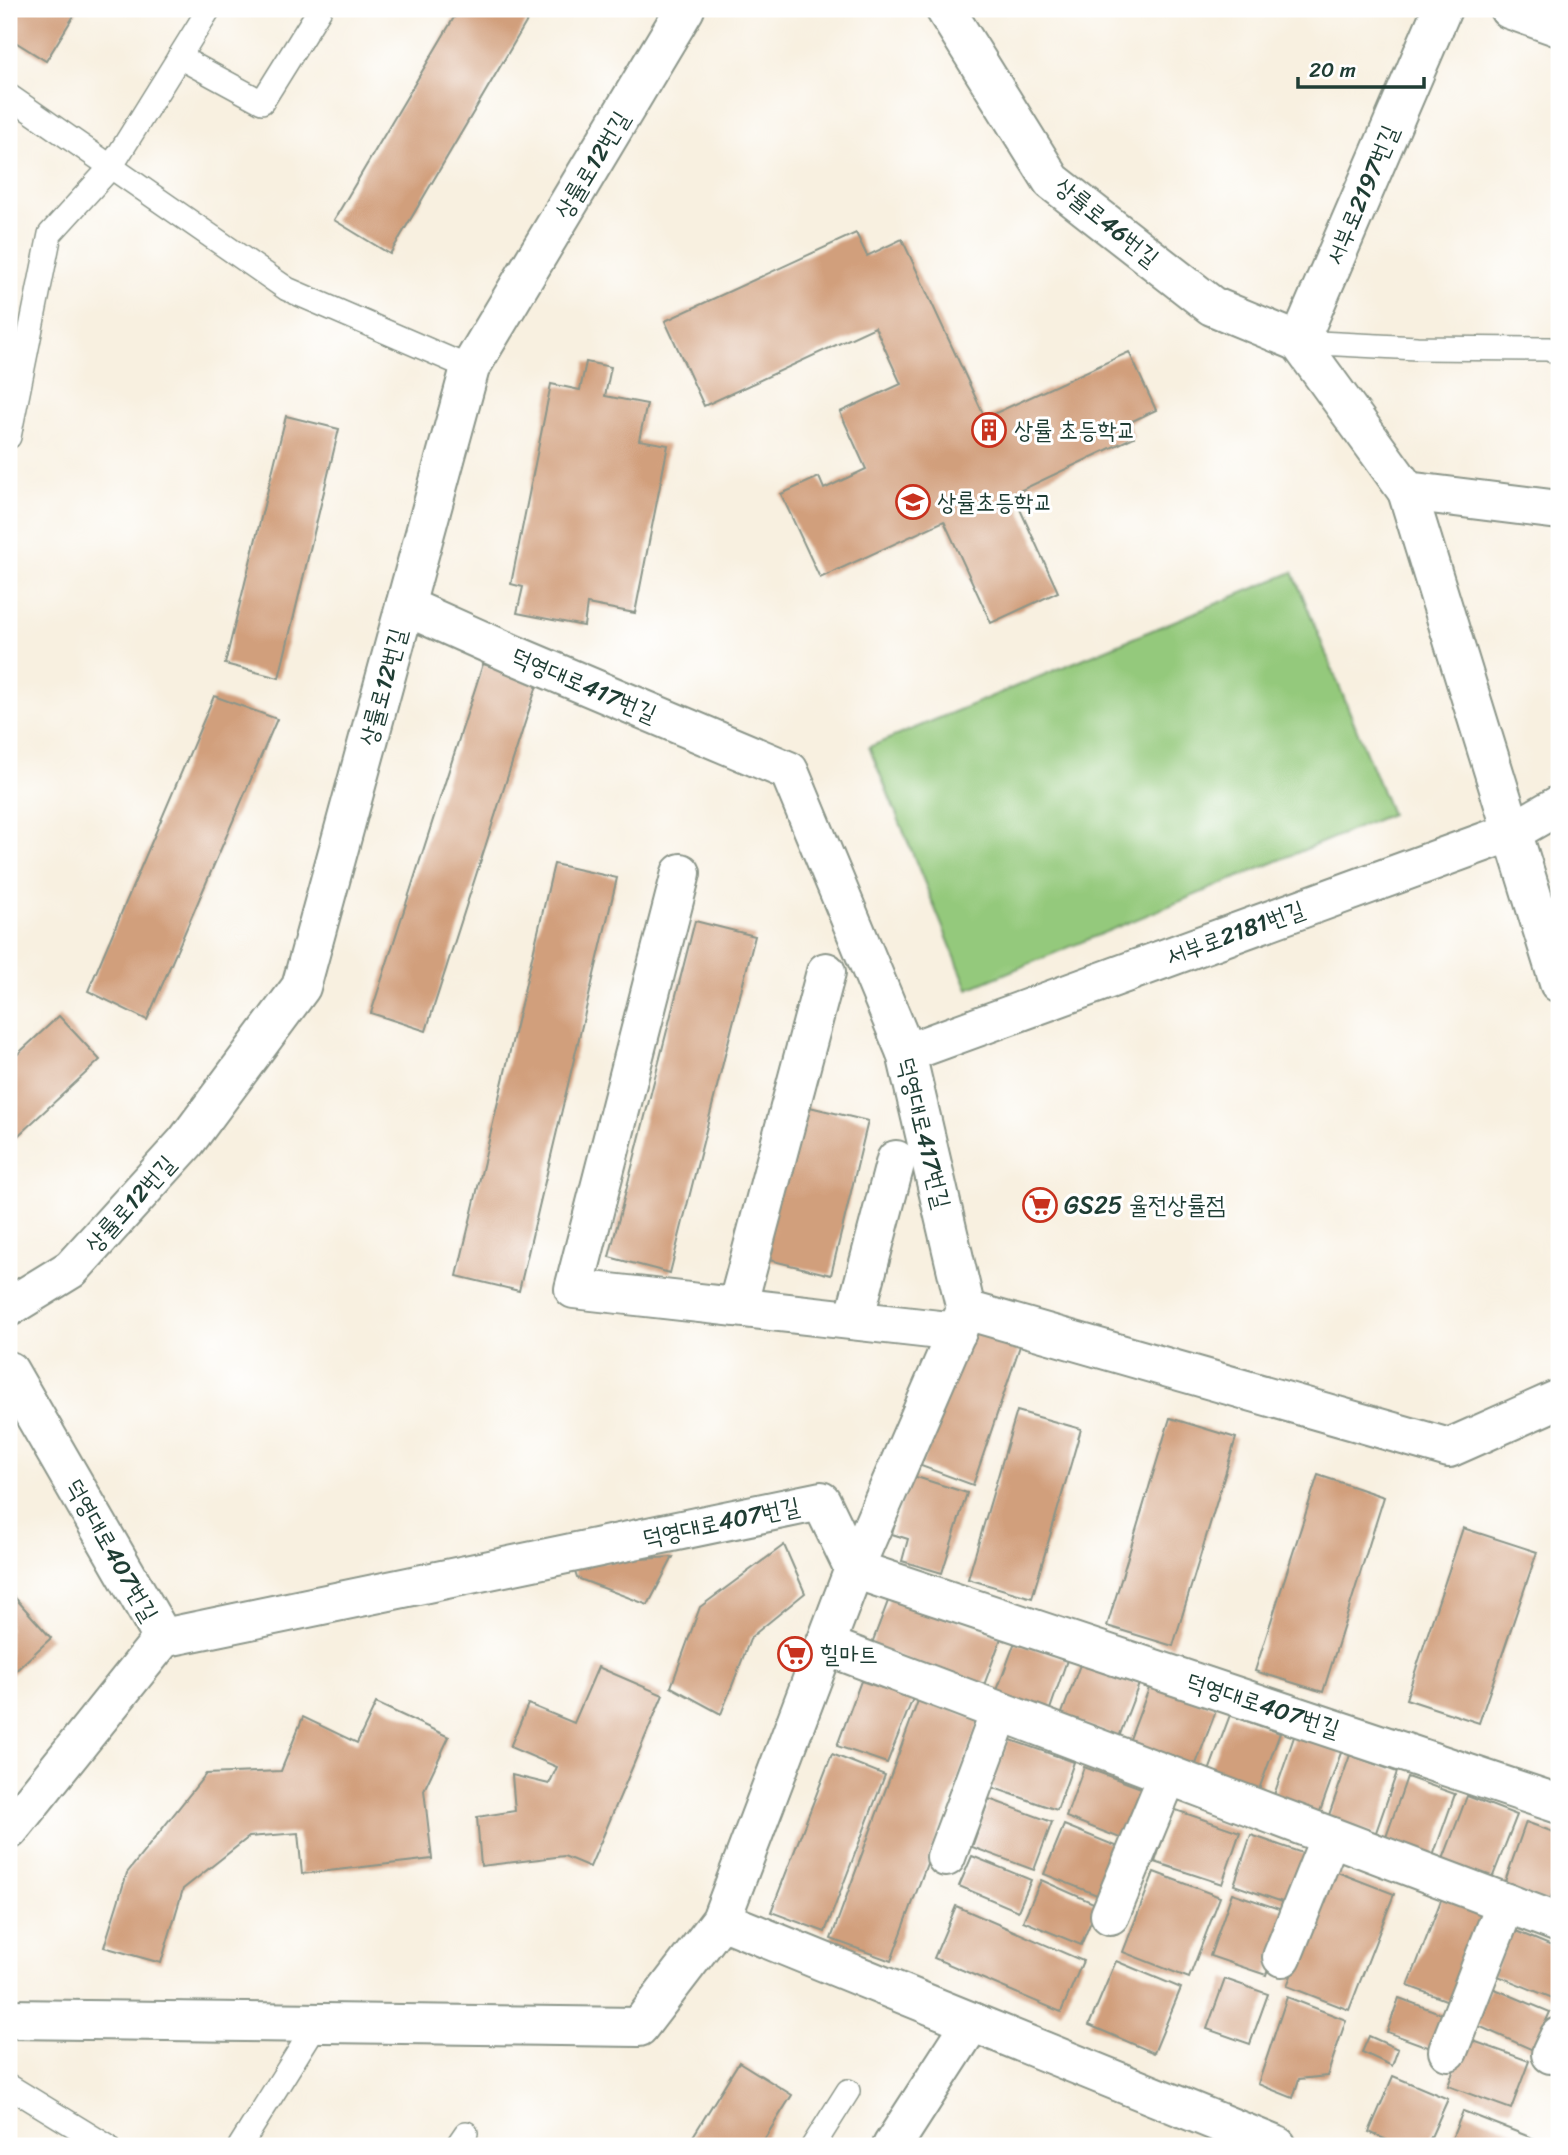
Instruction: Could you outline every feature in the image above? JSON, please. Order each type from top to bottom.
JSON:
[{"type":"street","name":"상률로12번길","points":[[9,1307],[71,1269],[186,1142],[301,987],[470,368],[685,9]]},
{"type":"street","name":"상률로46번길","points":[[946,9],[1052,181],[1212,306],[1299,342]]},
{"type":"street","name":"서부로2197번길","points":[[1299,342],[1442,9]]},
{"type":"street","points":[[1509,9],[1559,27]]},
{"type":"street","points":[[1299,342],[1408,491],[1559,983]]},
{"type":"street","points":[[1408,491],[1559,510]]},
{"type":"street","name":"덕영대로417번길","points":[[405,606],[789,771],[906,1052],[962,1321]]},
{"type":"street","name":"서부로2181번길","points":[[906,1052],[1512,832],[1559,806]]},
{"type":"street","points":[[681,873],[574,1289],[854,1320],[962,1321],[1449,1448],[1559,1399]]},
{"type":"street","points":[[737,1307],[826,972]]},
{"type":"street","points":[[854,1320],[896,1160]]},
{"type":"street","points":[[9,2019],[639,2027],[721,1920],[854,1569],[962,1321]]},
{"type":"street","name":"덕영대로407번길","points":[[9,1371],[163,1639],[821,1501],[854,1569],[1559,1804]]},
{"type":"street","points":[[9,1830],[163,1639]]},
{"type":"street","points":[[825,1645],[1559,1923]]},
{"type":"street","points":[[946,1857],[1000,1712]]},
{"type":"street","points":[[1110,1916],[1168,1775]]},
{"type":"street","points":[[1282,1957],[1330,1837]]},
{"type":"street","points":[[1448,2051],[1506,1903]]},
{"type":"street","points":[[721,1920],[1276,2146]]},
{"type":"street","points":[[892,2146],[972,2022]]},
{"type":"lane","points":[[9,437],[50,234],[111,167],[209,9]]},
{"type":"lane","points":[[179,57],[262,102],[320,9]]},
{"type":"lane","points":[[9,96],[287,289],[470,368]]},
{"type":"lane","points":[[1299,342],[1416,348],[1549,349],[1559,354]]},
{"type":"lane","points":[[240,2146],[317,2023]]},
{"type":"lane","points":[[9,2086],[107,2146]]},
{"type":"lane","points":[[813,2146],[848,2091]]},
{"type":"green space","points":[[1293,572],[1391,814],[968,989],[869,747]]},
{"type":"building","points":[[9,9],[78,9],[46,61],[9,38]]},
{"type":"building","points":[[459,9],[534,9],[390,254],[334,220]]},
{"type":"building","name":"상률 초등학교","points":[[856,233],[867,256],[902,239],[985,418],[1129,352],[1156,410],[1128,423],[1134,437],[1013,494],[1058,592],[991,623],[944,521],[820,578],[781,494],[819,477],[824,489],[866,469],[840,412],[901,384],[875,327],[704,406],[665,321]]},
{"type":"building","points":[[586,362],[611,367],[605,396],[647,404],[639,440],[668,445],[635,613],[587,604],[584,626],[517,613],[523,587],[511,584],[551,384],[580,390]]},
{"type":"building","points":[[286,416],[339,429],[279,678],[225,664]]},
{"type":"building","points":[[483,664],[538,682],[426,1031],[371,1013]]},
{"type":"building","points":[[214,696],[277,719],[147,1020],[88,991]]},
{"type":"building","points":[[554,864],[617,878],[519,1291],[457,1276]]},
{"type":"building","points":[[695,921],[755,936],[670,1273],[609,1257]]},
{"type":"building","points":[[59,1016],[100,1060],[9,1144],[9,1062]]},
{"type":"building","points":[[793,1103],[868,1121],[831,1275],[757,1257]]},
{"type":"building","points":[[971,1323],[1023,1337],[973,1485],[921,1466]]},
{"type":"building","points":[[1017,1411],[1081,1429],[1032,1598],[968,1579]]},
{"type":"building","points":[[1170,1418],[1236,1438],[1173,1646],[1107,1626]]},
{"type":"building","points":[[910,1475],[967,1493],[942,1573],[902,1561],[908,1539],[892,1534]]},
{"type":"building","points":[[1318,1475],[1384,1497],[1323,1692],[1255,1671]]},
{"type":"building","points":[[1463,1528],[1537,1552],[1479,1723],[1406,1699]]},
{"type":"building","points":[[784,1545],[805,1593],[751,1637],[721,1714],[671,1687],[700,1607]]},
{"type":"building","points":[[673,1557],[648,1605],[577,1578],[572,1563]]},
{"type":"building","points":[[9,1591],[51,1638],[9,1677]]},
{"type":"building","points":[[890,1596],[1001,1638],[983,1688],[871,1646]]},
{"type":"building","points":[[1015,1642],[1067,1660],[1048,1715],[995,1696]]},
{"type":"building","points":[[1081,1662],[1139,1684],[1119,1737],[1061,1716]]},
{"type":"building","points":[[598,1667],[663,1695],[590,1867],[564,1856],[481,1866],[477,1817],[515,1811],[512,1775],[549,1784],[557,1767],[510,1747],[528,1704],[574,1723]]},
{"type":"building","points":[[861,1681],[913,1698],[887,1763],[837,1746]]},
{"type":"building","points":[[1151,1683],[1217,1708],[1193,1772],[1127,1747]]},
{"type":"building","points":[[919,1698],[980,1720],[891,1961],[831,1939]]},
{"type":"building","points":[[376,1703],[449,1737],[424,1790],[432,1859],[302,1874],[298,1833],[249,1837],[183,1889],[161,1963],[104,1947],[127,1873],[206,1774],[281,1771],[303,1717],[357,1743]]},
{"type":"building","points":[[1230,1715],[1280,1733],[1258,1792],[1208,1774]]},
{"type":"building","points":[[1296,1731],[1343,1747],[1318,1817],[1272,1801]]},
{"type":"building","points":[[1008,1739],[1074,1762],[1057,1810],[991,1787]]},
{"type":"building","points":[[832,1754],[885,1775],[825,1932],[771,1912]]},
{"type":"building","points":[[1350,1755],[1397,1772],[1375,1835],[1328,1818]]},
{"type":"building","points":[[1084,1767],[1144,1789],[1125,1840],[1066,1817]]},
{"type":"building","points":[[1407,1777],[1455,1794],[1433,1856],[1385,1840]]},
{"type":"building","points":[[1467,1796],[1517,1815],[1491,1881],[1442,1862]]},
{"type":"building","points":[[989,1799],[1052,1822],[1034,1870],[972,1847]]},
{"type":"building","points":[[1173,1809],[1240,1832],[1222,1884],[1155,1862]]},
{"type":"building","points":[[1526,1822],[1559,1834],[1559,1873],[1549,1903],[1503,1887]]},
{"type":"building","points":[[1064,1825],[1121,1848],[1102,1897],[1044,1874]]},
{"type":"building","points":[[1251,1835],[1308,1855],[1291,1905],[1234,1885]]},
{"type":"building","points":[[972,1856],[1031,1880],[1018,1911],[959,1886]]},
{"type":"building","points":[[1332,1870],[1394,1894],[1349,2010],[1287,1986]]},
{"type":"building","points":[[1154,1872],[1220,1897],[1189,1978],[1123,1952]]},
{"type":"building","points":[[1041,1880],[1098,1905],[1081,1945],[1023,1921]]},
{"type":"building","points":[[1232,1893],[1288,1912],[1266,1975],[1210,1956]]},
{"type":"building","points":[[1443,1895],[1486,1912],[1451,2002],[1408,1986]]},
{"type":"building","points":[[956,1906],[1083,1961],[1061,2012],[934,1958]]},
{"type":"building","points":[[1511,1929],[1559,1949],[1559,1989],[1555,1999],[1493,1974]]},
{"type":"building","points":[[1116,1961],[1181,1988],[1154,2053],[1089,2025]]},
{"type":"building","points":[[1225,1979],[1268,1994],[1250,2044],[1207,2029]]},
{"type":"building","points":[[1490,1987],[1550,2012],[1533,2050],[1474,2024]]},
{"type":"building","points":[[1287,1997],[1346,2020],[1327,2076],[1299,2079],[1293,2098],[1258,2084]]},
{"type":"building","points":[[1399,1998],[1448,2016],[1436,2050],[1387,2032]]},
{"type":"building","points":[[1369,2036],[1398,2049],[1392,2066],[1362,2052]]},
{"type":"building","points":[[1465,2038],[1529,2061],[1511,2109],[1448,2086]]},
{"type":"building","points":[[739,2062],[792,2095],[760,2146],[687,2146]]},
{"type":"building","points":[[1393,2076],[1448,2099],[1427,2146],[1400,2146],[1369,2132]]},
{"type":"building","points":[[1463,2111],[1535,2139],[1533,2146],[1449,2146]]},
{"type":"place","name":"상률 초등학교","points":[[989,430]]},
{"type":"place","name":"상률초등학교","points":[[913,502]]},
{"type":"place","name":"GS25 율전상률점","points":[[1040,1205]]},
{"type":"place","name":"힐마트","points":[[795,1654]]}]
